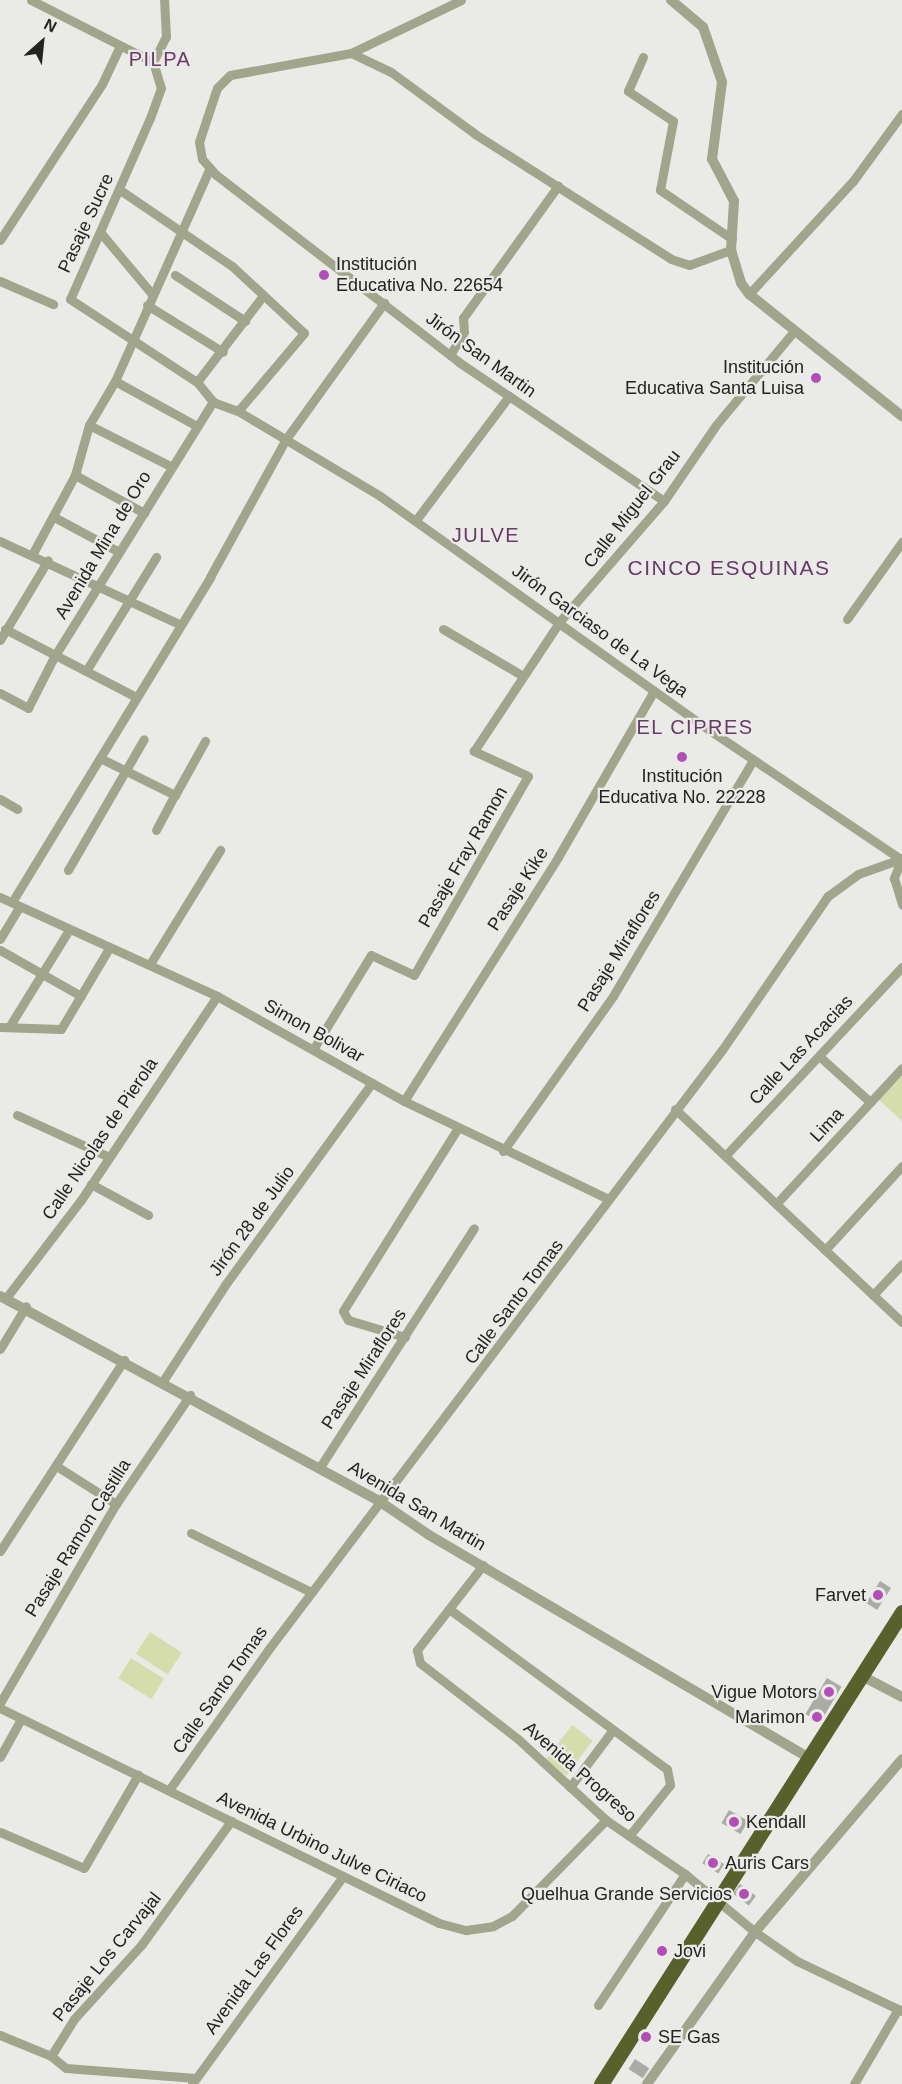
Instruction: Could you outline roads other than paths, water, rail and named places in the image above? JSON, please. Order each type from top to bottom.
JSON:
[{"type":"highway","points":[[601,2084],[902,1612]]},
{"type":"street","points":[[31,0],[153,62],[166,37],[164,0]]},
{"type":"street","points":[[33,553],[75,475],[89,425],[116,381],[132,338],[210,168],[199,142],[217,88],[230,75],[351,53],[461,0]]},
{"type":"street","points":[[671,0],[703,27],[722,82],[712,159],[734,201],[732,245],[749,294],[902,416]]},
{"type":"street","points":[[0,240],[102,84],[120,46]]},
{"type":"street","points":[[351,53],[391,72],[476,134],[681,264],[697,263],[732,245]]},
{"type":"street","points":[[643,57],[628,91],[674,121],[660,190],[732,245]]},
{"type":"street","name":"Pasaje Sucre","points":[[153,62],[160,88],[120,190],[70,298],[197,382],[213,402]]},
{"type":"street","points":[[749,294],[853,181],[902,114]]},
{"type":"street","name":"Jirón San Martin","points":[[210,168],[450,355],[664,501]]},
{"type":"street","points":[[450,355],[464,332],[463,318],[558,186]]},
{"type":"street","points":[[120,190],[180,234],[232,266],[264,292],[223,352],[197,382]]},
{"type":"street","points":[[100,232],[152,294]]},
{"type":"street","points":[[175,276],[245,321]]},
{"type":"street","points":[[0,281],[53,304]]},
{"type":"street","points":[[238,411],[305,335],[262,297]]},
{"type":"street","points":[[0,939],[15,905],[134,696],[179,624],[286,439],[384,303]]},
{"type":"street","points":[[147,305],[223,352]]},
{"type":"street","name":"Calle Miguel Grau","points":[[560,621],[664,501],[716,425],[794,331]]},
{"type":"street","points":[[116,381],[195,425]]},
{"type":"street","points":[[416,520],[509,396]]},
{"type":"street","name":"Jirón Garciaso de La Vega","points":[[213,402],[238,411],[416,520],[560,621],[654,692],[902,858]]},
{"type":"street","name":"Avenida Mina de Oro","points":[[0,693],[28,708],[54,657],[144,513],[195,425],[213,402]]},
{"type":"street","points":[[89,425],[170,466]]},
{"type":"street","points":[[75,475],[144,513]]},
{"type":"street","points":[[54,517],[119,552]]},
{"type":"street","points":[[0,541],[33,553],[128,602],[179,624]]},
{"type":"street","points":[[847,619],[902,542]]},
{"type":"street","points":[[86,671],[156,557]]},
{"type":"street","points":[[0,639],[48,560]]},
{"type":"street","name":"Pasaje Fray Ramon","points":[[314,1048],[371,956],[414,975],[528,776],[474,751],[560,621]]},
{"type":"street","points":[[443,629],[523,676]]},
{"type":"street","points":[[5,630],[134,696]]},
{"type":"street","name":"Pasaje Kike","points":[[404,1101],[558,857],[654,692]]},
{"type":"street","points":[[68,870],[144,739]]},
{"type":"street","points":[[156,830],[205,741]]},
{"type":"street","points":[[100,758],[175,795]]},
{"type":"street","name":"Pasaje Miraflores","points":[[503,1151],[613,996],[753,760]]},
{"type":"street","points":[[0,799],[17,809]]},
{"type":"street","points":[[150,964],[220,850]]},
{"type":"street","points":[[902,858],[894,878],[902,905]]},
{"type":"street","name":"Calle Santo Tomas","points":[[169,1790],[379,1501],[450,1414],[675,1109],[722,1050],[828,896],[858,873],[902,858]]},
{"type":"street","name":"Simon Bolivar","points":[[0,897],[217,996],[314,1048],[404,1101],[503,1151],[609,1199]]},
{"type":"street","points":[[4,1027],[43,974],[69,930]]},
{"type":"street","points":[[4,1027],[57,1031],[109,948]]},
{"type":"street","points":[[0,950],[81,996]]},
{"type":"street","name":"Calle Las Acacias","points":[[725,1156],[902,967]]},
{"type":"street","name":"Calle Nicolas de Pierola","points":[[3,1297],[91,1184],[217,996]]},
{"type":"street","points":[[819,1056],[870,1102]]},
{"type":"street","name":"Lima","points":[[776,1204],[902,1068]]},
{"type":"street","name":"Jirón 28 de Julio","points":[[163,1381],[225,1285],[372,1083]]},
{"type":"street","points":[[675,1109],[902,1322]]},
{"type":"street","points":[[17,1115],[109,1157]]},
{"type":"street","points":[[405,1337],[348,1320],[343,1311],[458,1128]]},
{"type":"street","points":[[825,1250],[902,1166]]},
{"type":"street","points":[[91,1184],[148,1215]]},
{"type":"street","name":"Pasaje Miraflores","points":[[320,1467],[474,1228]]},
{"type":"street","points":[[873,1295],[902,1264]]},
{"type":"street","name":"Avenida San Martin","points":[[3,1297],[26,1306],[320,1467],[809,1758]]},
{"type":"street","points":[[0,1349],[26,1306]]},
{"type":"street","points":[[0,1551],[58,1467],[124,1360]]},
{"type":"street","name":"Pasaje Ramon Castilla","points":[[0,1703],[116,1504],[190,1395]]},
{"type":"street","points":[[58,1467],[116,1504]]},
{"type":"street","points":[[191,1533],[311,1592]]},
{"type":"street","points":[[483,1565],[449,1609],[671,1776],[670,1785],[629,1836]]},
{"type":"street","name":"Avenida Progreso","points":[[449,1609],[417,1650],[417,1659],[452,1686],[606,1820],[685,1874],[755,1932],[796,1961],[900,2010]]},
{"type":"street","points":[[862,1676],[902,1697]]},
{"type":"street","name":"Avenida Urbino Julve Ciriaco","points":[[0,1708],[440,1923],[466,1930],[493,1926],[512,1916],[606,1820]]},
{"type":"street","points":[[0,1757],[21,1719]]},
{"type":"street","points":[[570,1787],[612,1731]]},
{"type":"street","points":[[647,2084],[755,1932],[902,1759]]},
{"type":"street","points":[[0,1832],[84,1868],[138,1775]]},
{"type":"street","name":"Pasaje Los Carvajal","points":[[51,2056],[74,2019],[142,1944],[231,1821]]},
{"type":"street","points":[[598,2005],[685,1874]]},
{"type":"street","name":"Avenida Las Flores","points":[[194,2081],[343,1876]]},
{"type":"street","points":[[854,2084],[900,2010]]},
{"type":"street","points":[[0,2035],[51,2056],[66,2068],[194,2081]]},
{"type":"place","name":"Institución Educativa No. 22654","points":[[324,275]]},
{"type":"place","name":"Institución Educativa Santa Luisa","points":[[816,378]]},
{"type":"place","name":"Institución Educativa No. 22228","points":[[682,757]]},
{"type":"place","name":"Farvet","points":[[878,1595]]},
{"type":"place","name":"Vigue Motors","points":[[829,1692]]},
{"type":"place","name":"Marimon","points":[[817,1717]]},
{"type":"place","name":"Kendall","points":[[734,1822]]},
{"type":"place","name":"Auris Cars","points":[[713,1863]]},
{"type":"place","name":"Quelhua Grande Servicios","points":[[744,1894]]},
{"type":"place","name":"Jovi","points":[[662,1951]]},
{"type":"place","name":"SE Gas","points":[[646,2037]]},
{"type":"district","name":"PILPA","points":[[160,59]]},
{"type":"district","name":"JULVE","points":[[486,535]]},
{"type":"district","name":"CINCO ESQUINAS","points":[[729,568]]},
{"type":"district","name":"EL CIPRES","points":[[695,727]]}]
